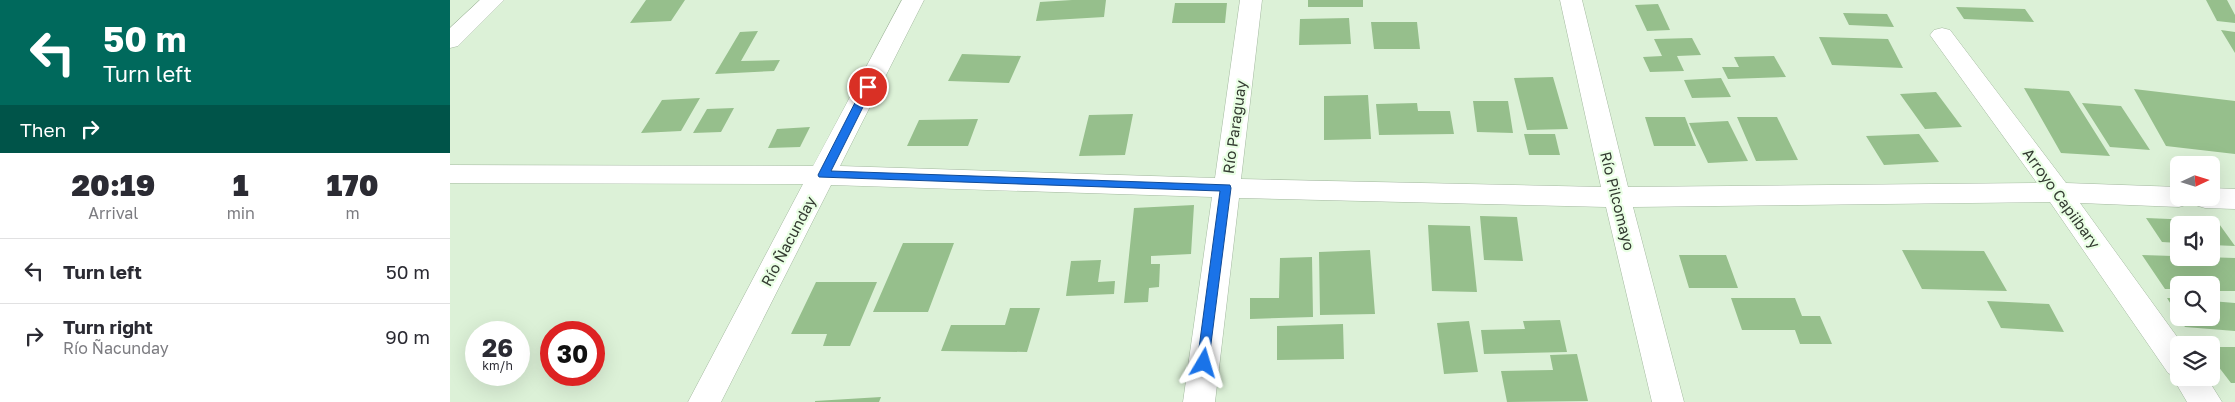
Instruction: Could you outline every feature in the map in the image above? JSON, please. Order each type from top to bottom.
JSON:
[{"type":"street","points":[[450,41],[493,0]]},
{"type":"street","name":"Río Ñacunday","points":[[704,402],[913,0]]},
{"type":"street","name":"Río Paraguay","points":[[1199,402],[1251,0]]},
{"type":"street","name":"Río Pilcomayo","points":[[1571,0],[1668,402]]},
{"type":"street","name":"Arroyo Capiibary","points":[[1942,35],[2058,192],[2170,351]]},
{"type":"street","points":[[450,174],[823,175],[1226,188],[1617,197],[2058,192],[2170,196]]},
{"type":"street","points":[[2220,198],[2235,199]]},
{"type":"street","points":[[2194,386],[2206,402]]},
{"type":"building","points":[[646,0],[685,0],[671,21],[630,23]]},
{"type":"building","points":[[1106,0],[1104,17],[1036,21],[1040,2]]},
{"type":"building","points":[[1308,0],[1363,0],[1363,7],[1308,7]]},
{"type":"building","points":[[2206,0],[2227,0],[2235,15],[2235,23],[2217,21]]},
{"type":"building","points":[[1175,3],[1227,3],[1225,23],[1172,23]]},
{"type":"building","points":[[1658,4],[1670,30],[1647,31],[1635,5]]},
{"type":"building","points":[[1956,7],[2025,9],[2034,22],[1964,19]]},
{"type":"building","points":[[1843,13],[1887,14],[1894,27],[1849,25]]},
{"type":"building","points":[[1349,18],[1351,44],[1299,45],[1300,19]]},
{"type":"building","points":[[1371,22],[1417,22],[1420,49],[1374,49]]},
{"type":"building","points":[[2221,30],[2235,32],[2235,53]]},
{"type":"building","points":[[758,31],[741,61],[780,60],[774,71],[715,74],[740,32]]},
{"type":"building","points":[[1819,37],[1888,39],[1903,68],[1832,65]]},
{"type":"building","points":[[1692,38],[1701,55],[1677,56],[1684,71],[1650,72],[1643,57],[1662,56],[1654,39]]},
{"type":"building","points":[[962,54],[1021,56],[1009,83],[948,81]]},
{"type":"building","points":[[1774,56],[1786,77],[1728,79],[1722,67],[1739,67],[1734,57]]},
{"type":"building","points":[[1553,77],[1568,129],[1527,130],[1514,78]]},
{"type":"building","points":[[1721,78],[1731,97],[1692,98],[1684,80]]},
{"type":"building","points":[[2024,88],[2069,91],[2110,156],[2061,153]]},
{"type":"building","points":[[2134,89],[2235,101],[2235,154],[2166,146]]},
{"type":"building","points":[[1936,92],[1962,127],[1925,129],[1900,94]]},
{"type":"building","points":[[1368,95],[1371,139],[1324,140],[1324,96]]},
{"type":"building","points":[[700,98],[681,131],[641,133],[662,100]]},
{"type":"building","points":[[1473,101],[1508,101],[1513,133],[1477,132]]},
{"type":"building","points":[[1417,103],[1418,111],[1450,111],[1454,134],[1379,135],[1376,104]]},
{"type":"building","points":[[2082,103],[2121,106],[2150,150],[2110,147]]},
{"type":"building","points":[[734,108],[721,132],[693,133],[707,109]]},
{"type":"building","points":[[1133,114],[1125,155],[1079,156],[1089,115]]},
{"type":"building","points":[[1645,117],[1685,117],[1696,146],[1654,146]]},
{"type":"building","points":[[1737,117],[1777,117],[1798,160],[1756,161]]},
{"type":"building","points":[[978,119],[968,146],[907,146],[919,120]]},
{"type":"building","points":[[1728,121],[1748,161],[1708,163],[1689,123]]},
{"type":"building","points":[[810,127],[800,147],[768,148],[777,129]]},
{"type":"building","points":[[1524,134],[1555,134],[1560,155],[1529,155]]},
{"type":"building","points":[[1919,134],[1939,162],[1884,165],[1866,136]]},
{"type":"building","points":[[1194,205],[1191,254],[1151,256],[1151,264],[1160,264],[1159,287],[1149,288],[1148,302],[1124,303],[1134,208]]},
{"type":"building","points":[[1480,216],[1517,217],[1523,261],[1484,260]]},
{"type":"building","points":[[2146,218],[2170,219],[2170,242],[2162,242]]},
{"type":"building","points":[[1428,225],[1470,226],[1477,292],[1432,291]]},
{"type":"building","points":[[2220,225],[2235,246],[2220,245]]},
{"type":"building","points":[[903,243],[954,243],[928,312],[873,312]]},
{"type":"building","points":[[1370,250],[1375,314],[1320,315],[1319,252]]},
{"type":"building","points":[[1902,250],[1984,251],[2007,291],[1922,289]]},
{"type":"building","points":[[1679,255],[1726,255],[1738,288],[1689,288]]},
{"type":"building","points":[[2142,255],[2170,256],[2170,266],[2220,266],[2220,258],[2235,258],[2235,291],[2220,291],[2220,276],[2170,276],[2170,289],[2165,289]]},
{"type":"building","points":[[1312,257],[1313,317],[1250,319],[1250,298],[1279,298],[1280,258]]},
{"type":"building","points":[[1101,260],[1098,282],[1115,281],[1114,294],[1066,296],[1071,261]]},
{"type":"building","points":[[816,282],[877,282],[850,346],[823,346],[827,334],[791,334]]},
{"type":"building","points":[[1731,298],[1795,298],[1802,316],[1820,316],[1832,344],[1800,344],[1795,330],[1742,330]]},
{"type":"building","points":[[1987,301],[2049,304],[2064,332],[2001,328]]},
{"type":"building","points":[[2220,302],[2235,303],[2235,331],[2185,327],[2220,326]]},
{"type":"building","points":[[1010,308],[1040,308],[1027,352],[941,351],[951,325],[1005,325]]},
{"type":"building","points":[[1560,320],[1567,352],[1484,354],[1481,330],[1525,329],[1523,321]]},
{"type":"building","points":[[1469,321],[1478,372],[1444,374],[1437,323]]},
{"type":"building","points":[[1343,324],[1344,359],[1277,360],[1277,326]]},
{"type":"building","points":[[2220,347],[2235,347],[2235,383],[2231,383],[2220,369]]},
{"type":"building","points":[[1577,354],[1588,401],[1507,402],[1501,371],[1553,370],[1550,355]]},
{"type":"building","points":[[881,397],[879,402],[815,402],[815,401]]},
{"type":"route","points":[[868,87],[823,175],[1226,188],[1204,363]]}]
